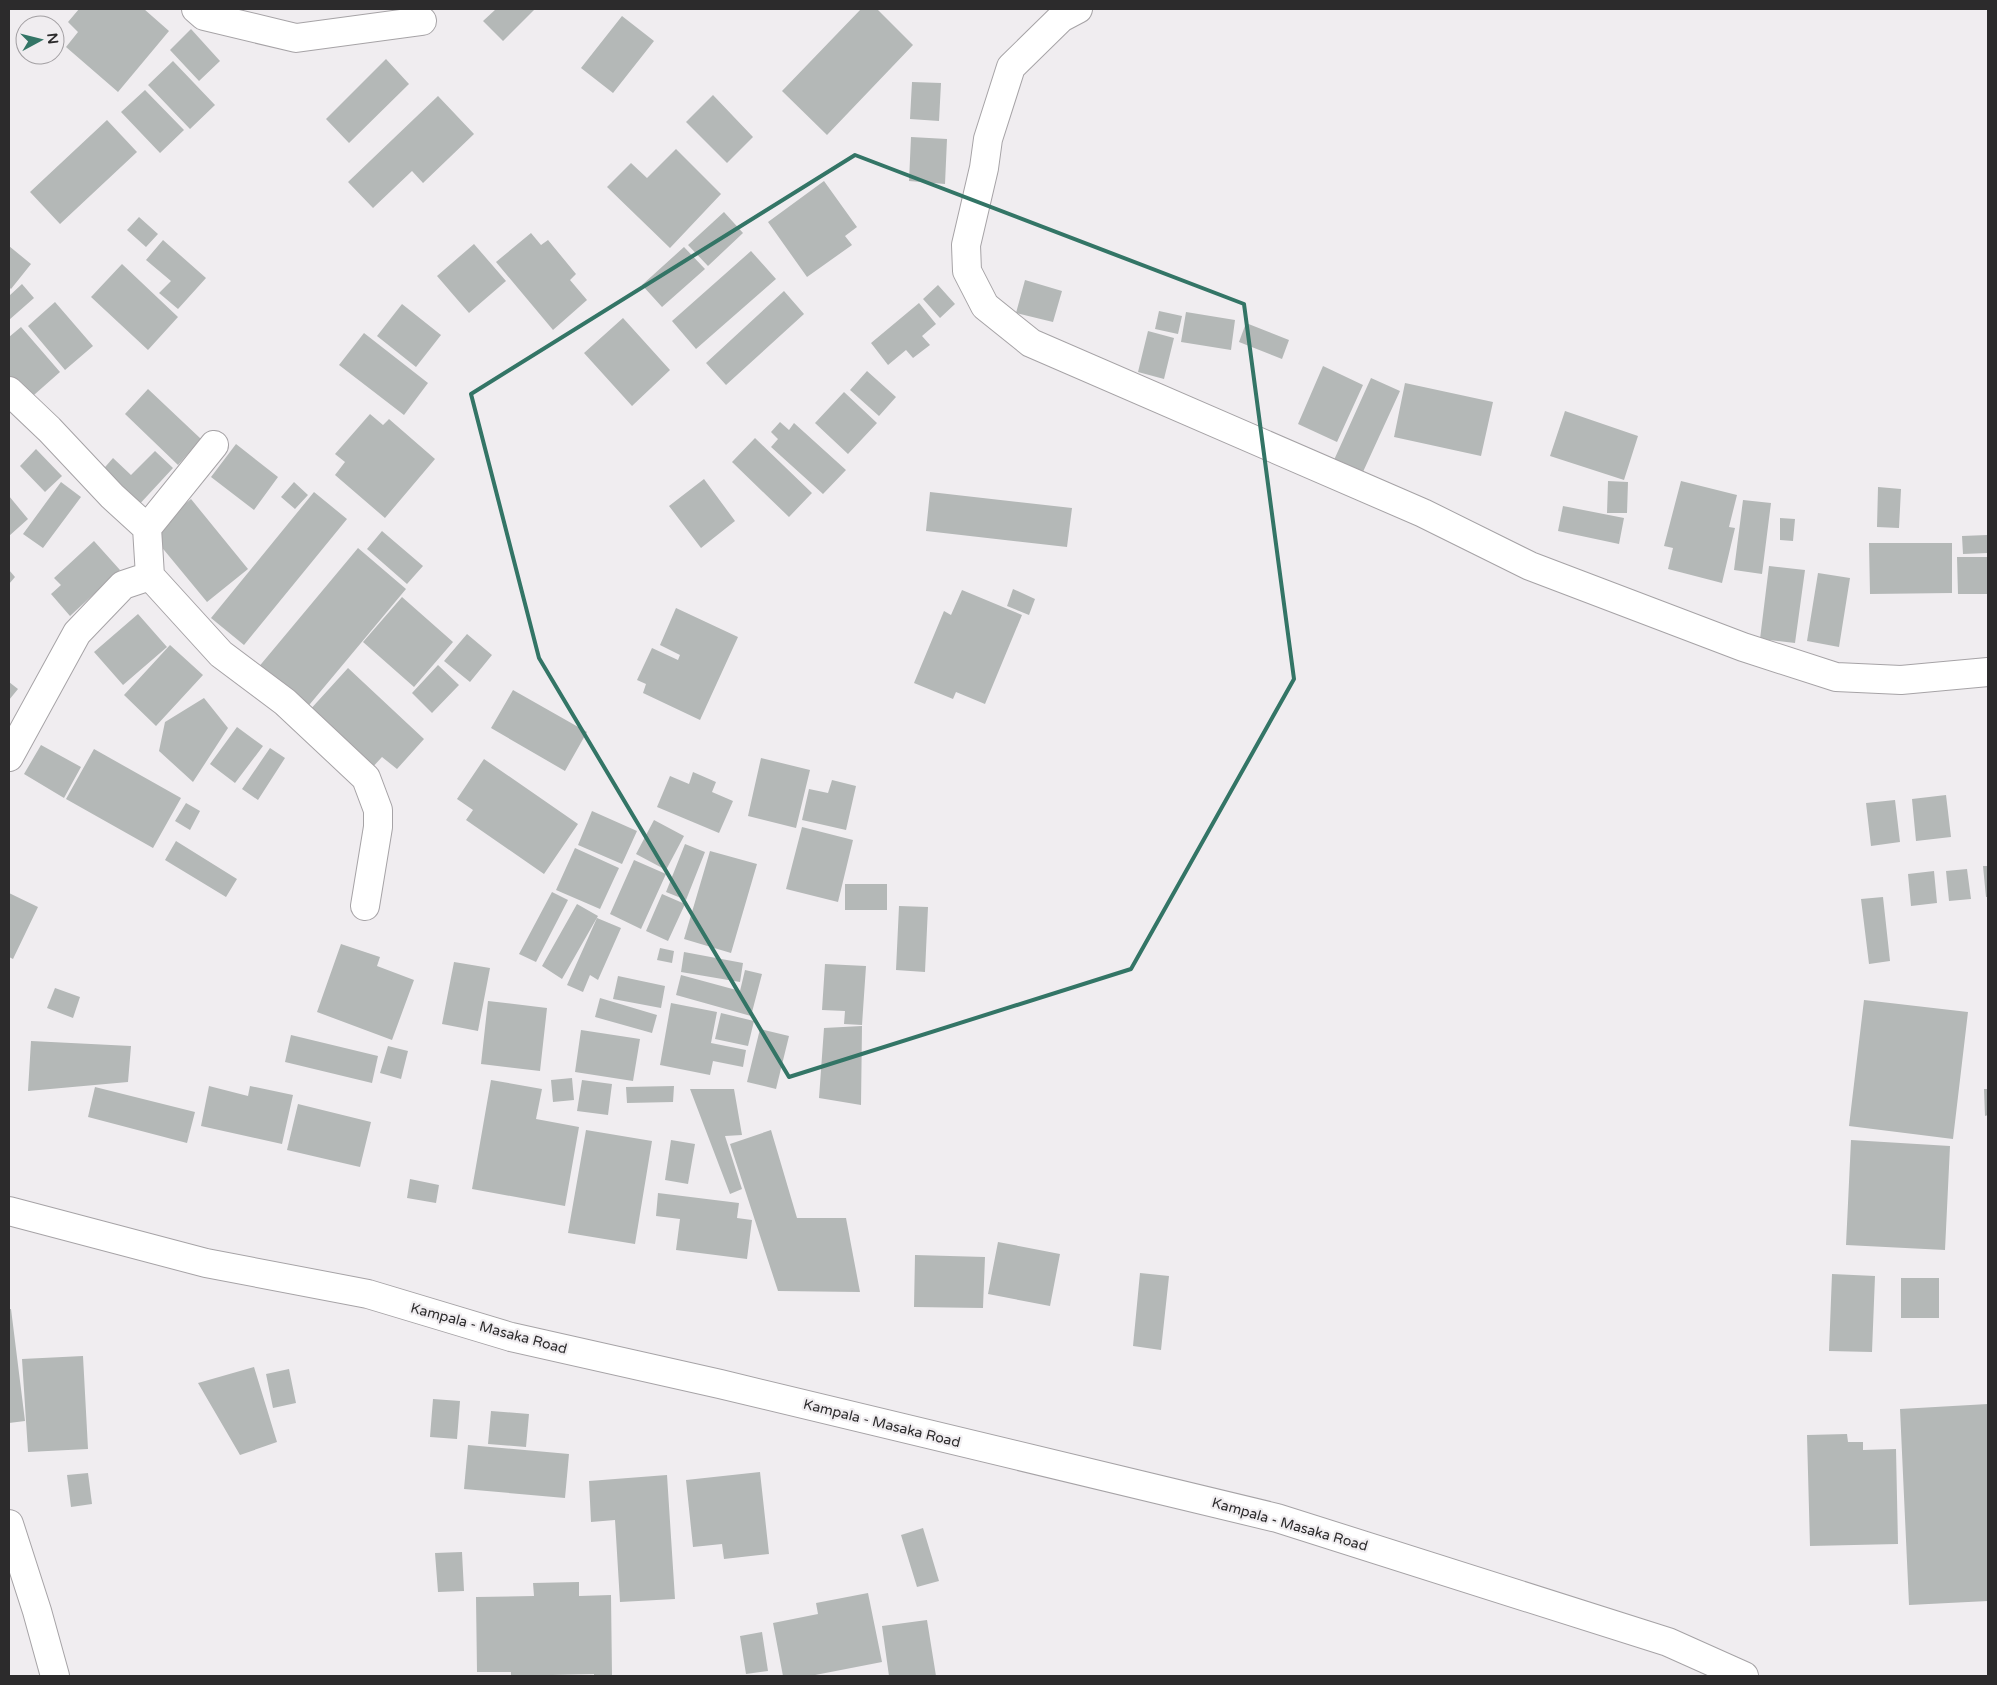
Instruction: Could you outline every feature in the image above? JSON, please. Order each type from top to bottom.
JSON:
[{"type":"street","points":[[196,9],[204,16],[296,38],[422,21]]},
{"type":"street","points":[[1078,9],[1061,18],[1011,67],[988,139],[984,168],[966,245],[967,271],[985,306],[1031,343],[1423,514],[1530,566],[1742,647],[1836,677],[1901,680],[1988,672]]},
{"type":"street","points":[[9,391],[49,428],[112,496],[147,528]]},
{"type":"street","points":[[214,445],[147,528],[150,576],[220,654],[285,702],[366,778],[378,810],[378,827],[365,906]]},
{"type":"street","points":[[9,757],[77,633],[123,585],[150,576]]},
{"type":"street","name":"Kampala - Masaka Road","points":[[9,1211],[206,1263],[368,1294],[511,1337],[730,1386],[1277,1518],[1668,1642],[1744,1676]]},
{"type":"street","points":[[9,1524],[37,1611],[55,1676]]},
{"type":"highlighted area","points":[[855,155],[1244,304],[1294,679],[1131,969],[789,1077],[539,658],[471,394]]},
{"type":"building","points":[[79,9],[144,9],[169,31],[118,92],[66,47],[78,32],[68,22]]},
{"type":"building","points":[[496,9],[535,9],[503,41],[483,21]]},
{"type":"building","points":[[861,9],[877,9],[913,45],[827,135],[782,91]]},
{"type":"building","points":[[622,16],[654,41],[613,93],[581,68]]},
{"type":"building","points":[[191,29],[220,61],[199,81],[170,50]]},
{"type":"building","points":[[386,59],[409,84],[349,143],[326,119]]},
{"type":"building","points":[[173,61],[215,105],[190,129],[148,85]]},
{"type":"building","points":[[912,82],[941,83],[939,121],[910,119]]},
{"type":"building","points":[[145,90],[184,130],[160,153],[121,112]]},
{"type":"building","points":[[713,95],[753,137],[727,163],[686,122]]},
{"type":"building","points":[[438,96],[474,134],[423,183],[412,171],[373,208],[348,182]]},
{"type":"building","points":[[107,120],[137,152],[60,224],[30,192]]},
{"type":"building","points":[[911,137],[947,139],[945,184],[909,181]]},
{"type":"building","points":[[676,149],[721,194],[670,248],[607,187],[631,163],[647,178]]},
{"type":"building","points":[[824,181],[857,227],[845,236],[852,245],[807,277],[768,222]]},
{"type":"building","points":[[724,212],[743,233],[708,266],[688,245]]},
{"type":"building","points":[[139,217],[158,234],[146,247],[127,230]]},
{"type":"building","points":[[531,233],[541,245],[548,240],[576,274],[570,280],[587,300],[553,330],[496,262]]},
{"type":"building","points":[[163,240],[206,278],[178,309],[159,293],[171,281],[146,260]]},
{"type":"building","points":[[474,244],[506,281],[469,313],[437,276]]},
{"type":"building","points":[[9,246],[31,264],[11,289],[9,287]]},
{"type":"building","points":[[684,247],[705,269],[662,307],[642,285]]},
{"type":"building","points":[[751,251],[776,279],[696,349],[672,321]]},
{"type":"building","points":[[122,264],[178,317],[148,350],[91,297]]},
{"type":"building","points":[[1025,280],[1062,291],[1053,322],[1016,313]]},
{"type":"building","points":[[22,284],[34,298],[9,320],[9,296]]},
{"type":"building","points":[[938,285],[955,304],[940,318],[923,299]]},
{"type":"building","points":[[784,291],[804,314],[726,385],[706,363]]},
{"type":"building","points":[[55,302],[93,346],[65,370],[28,326]]},
{"type":"building","points":[[919,303],[936,324],[922,336],[930,345],[913,358],[906,350],[888,365],[871,343]]},
{"type":"building","points":[[402,304],[441,335],[416,367],[377,336]]},
{"type":"building","points":[[1159,311],[1182,316],[1178,334],[1155,329]]},
{"type":"building","points":[[1186,312],[1235,320],[1231,350],[1181,342]]},
{"type":"building","points":[[623,318],[670,370],[632,406],[584,353]]},
{"type":"building","points":[[1246,323],[1289,340],[1282,359],[1239,342]]},
{"type":"building","points":[[21,327],[60,372],[26,402],[9,382],[9,337]]},
{"type":"building","points":[[1148,331],[1174,338],[1164,379],[1138,372]]},
{"type":"building","points":[[364,333],[428,383],[404,415],[339,365]]},
{"type":"building","points":[[1323,366],[1363,385],[1337,442],[1298,424]]},
{"type":"building","points":[[867,371],[896,397],[879,416],[850,390]]},
{"type":"building","points":[[1371,378],[1400,391],[1362,474],[1334,460]]},
{"type":"building","points":[[1405,383],[1493,402],[1481,456],[1394,437]]},
{"type":"building","points":[[148,389],[201,439],[178,465],[125,414]]},
{"type":"building","points":[[844,392],[877,423],[848,454],[815,423]]},
{"type":"building","points":[[1565,411],[1638,436],[1624,480],[1550,456]]},
{"type":"building","points":[[370,414],[383,425],[389,419],[435,459],[385,518],[335,475],[345,462],[335,454]]},
{"type":"building","points":[[780,422],[789,430],[794,423],[846,470],[823,494],[771,447],[778,439],[771,432]]},
{"type":"building","points":[[755,438],[812,493],[789,517],[732,462]]},
{"type":"building","points":[[236,444],[278,477],[254,510],[211,477]]},
{"type":"building","points":[[36,449],[62,476],[45,492],[20,466]]},
{"type":"building","points":[[155,451],[173,468],[136,508],[99,474],[113,458],[131,475]]},
{"type":"building","points":[[704,479],[735,521],[701,548],[669,506]]},
{"type":"building","points":[[1608,481],[1628,482],[1627,513],[1607,513]]},
{"type":"building","points":[[1681,481],[1737,495],[1729,527],[1735,528],[1722,583],[1668,569],[1673,548],[1664,546]]},
{"type":"building","points":[[61,482],[81,497],[43,548],[23,534]]},
{"type":"building","points":[[294,482],[308,495],[295,509],[281,497]]},
{"type":"building","points":[[1878,487],[1901,489],[1899,528],[1877,527]]},
{"type":"building","points":[[314,492],[347,519],[244,645],[211,618]]},
{"type":"building","points":[[930,492],[1072,508],[1067,547],[926,531]]},
{"type":"building","points":[[9,496],[28,519],[9,536]]},
{"type":"building","points":[[191,499],[248,569],[207,602],[150,533]]},
{"type":"building","points":[[1743,500],[1771,503],[1762,574],[1734,570]]},
{"type":"building","points":[[1563,506],[1624,518],[1619,544],[1558,531]]},
{"type":"building","points":[[1780,518],[1795,519],[1793,541],[1780,540]]},
{"type":"building","points":[[382,531],[423,566],[407,584],[367,549]]},
{"type":"building","points":[[1987,535],[1988,553],[1963,554],[1962,536]]},
{"type":"building","points":[[94,541],[120,570],[70,616],[51,594],[61,585],[54,578]]},
{"type":"building","points":[[1869,543],[1952,543],[1952,593],[1870,594]]},
{"type":"building","points":[[358,548],[406,589],[305,710],[257,669]]},
{"type":"building","points":[[1957,557],[1988,557],[1988,594],[1958,594]]},
{"type":"building","points":[[1769,566],[1805,570],[1795,643],[1760,639]]},
{"type":"building","points":[[9,570],[15,577],[9,584]]},
{"type":"building","points":[[1818,573],[1850,578],[1839,647],[1807,641]]},
{"type":"building","points":[[1013,589],[1035,599],[1029,615],[1007,606]]},
{"type":"building","points":[[962,590],[1022,615],[985,704],[956,692],[953,699],[914,683],[944,611],[951,615]]},
{"type":"building","points":[[402,597],[453,642],[414,687],[363,642]]},
{"type":"building","points":[[676,608],[738,637],[700,720],[643,693],[646,684],[637,680],[652,648],[678,660],[680,655],[660,645]]},
{"type":"building","points":[[138,614],[167,647],[123,685],[94,652]]},
{"type":"building","points":[[467,634],[492,655],[470,682],[444,661]]},
{"type":"building","points":[[170,645],[203,675],[156,726],[124,695]]},
{"type":"building","points":[[438,665],[459,685],[432,713],[412,693]]},
{"type":"building","points":[[348,668],[424,739],[397,769],[382,757],[370,770],[308,712]]},
{"type":"building","points":[[9,682],[18,689],[9,700]]},
{"type":"building","points":[[513,690],[587,732],[565,771],[491,728]]},
{"type":"building","points":[[204,698],[228,728],[193,782],[159,751],[165,722]]},
{"type":"building","points":[[237,727],[263,746],[235,783],[210,764]]},
{"type":"building","points":[[41,745],[81,767],[64,798],[24,774]]},
{"type":"building","points":[[270,748],[285,758],[258,800],[242,789]]},
{"type":"building","points":[[94,749],[181,798],[153,848],[66,799]]},
{"type":"building","points":[[761,758],[810,770],[796,828],[748,816]]},
{"type":"building","points":[[484,759],[578,824],[544,874],[466,820],[473,810],[457,799]]},
{"type":"building","points":[[693,772],[716,782],[712,792],[733,801],[719,833],[657,807],[670,776],[689,784]]},
{"type":"building","points":[[832,780],[856,786],[846,830],[802,820],[809,789],[828,793]]},
{"type":"building","points":[[1946,795],[1951,837],[1916,841],[1912,799]]},
{"type":"building","points":[[1895,800],[1900,842],[1871,846],[1866,803]]},
{"type":"building","points":[[186,803],[200,811],[190,830],[175,821]]},
{"type":"building","points":[[592,811],[637,831],[622,864],[578,845]]},
{"type":"building","points":[[654,820],[684,836],[666,870],[636,854]]},
{"type":"building","points":[[802,827],[853,840],[838,902],[786,889]]},
{"type":"building","points":[[176,841],[237,879],[226,897],[165,860]]},
{"type":"building","points":[[685,844],[705,852],[686,900],[666,892]]},
{"type":"building","points":[[575,848],[619,868],[600,909],[556,890]]},
{"type":"building","points":[[710,851],[757,864],[731,953],[684,939]]},
{"type":"building","points":[[634,860],[666,874],[641,929],[610,914]]},
{"type":"building","points":[[1983,866],[1988,866],[1988,897],[1986,897]]},
{"type":"building","points":[[1967,869],[1971,899],[1949,901],[1946,871]]},
{"type":"building","points":[[1934,871],[1937,903],[1911,906],[1908,874]]},
{"type":"building","points":[[845,884],[887,884],[887,910],[845,910]]},
{"type":"building","points":[[552,892],[568,900],[536,962],[519,954]]},
{"type":"building","points":[[9,893],[38,907],[13,959],[9,957]]},
{"type":"building","points":[[662,894],[685,904],[668,941],[646,931]]},
{"type":"building","points":[[1883,897],[1890,961],[1869,964],[1861,899]]},
{"type":"building","points":[[577,904],[598,916],[562,979],[542,966]]},
{"type":"building","points":[[899,906],[928,907],[925,972],[896,970]]},
{"type":"building","points":[[597,918],[621,928],[598,980],[590,975],[583,992],[567,985]]},
{"type":"building","points":[[341,944],[380,957],[377,966],[414,980],[392,1040],[317,1012]]},
{"type":"building","points":[[660,948],[674,951],[672,963],[657,960]]},
{"type":"building","points":[[684,952],[743,963],[740,982],[681,972]]},
{"type":"building","points":[[454,962],[490,968],[478,1031],[442,1024]]},
{"type":"building","points":[[825,964],[866,966],[862,1025],[844,1024],[845,1011],[822,1010]]},
{"type":"building","points":[[745,970],[762,974],[751,1016],[676,995],[681,975],[740,991]]},
{"type":"building","points":[[618,976],[665,986],[661,1008],[613,999]]},
{"type":"building","points":[[55,988],[80,997],[73,1018],[47,1008]]},
{"type":"building","points":[[600,998],[657,1015],[652,1033],[595,1017]]},
{"type":"building","points":[[1864,1000],[1968,1012],[1953,1139],[1849,1126]]},
{"type":"building","points":[[488,1001],[547,1008],[540,1071],[481,1064]]},
{"type":"building","points":[[671,1003],[717,1012],[711,1043],[746,1050],[743,1067],[713,1061],[710,1075],[660,1065]]},
{"type":"building","points":[[721,1013],[754,1021],[748,1046],[715,1039]]},
{"type":"building","points":[[862,1026],[861,1105],[819,1098],[824,1028]]},
{"type":"building","points":[[760,1029],[789,1036],[776,1089],[747,1082]]},
{"type":"building","points":[[581,1030],[640,1039],[633,1081],[575,1072]]},
{"type":"building","points":[[291,1035],[378,1056],[372,1083],[285,1062]]},
{"type":"building","points":[[31,1041],[131,1046],[128,1082],[28,1091]]},
{"type":"building","points":[[388,1046],[408,1051],[401,1079],[380,1073]]},
{"type":"building","points":[[572,1078],[574,1100],[553,1102],[551,1080]]},
{"type":"building","points":[[491,1080],[542,1089],[536,1119],[579,1127],[565,1206],[472,1189]]},
{"type":"building","points":[[582,1080],[612,1084],[608,1115],[577,1111]]},
{"type":"building","points":[[209,1086],[248,1096],[250,1086],[293,1095],[282,1144],[201,1126]]},
{"type":"building","points":[[674,1086],[673,1102],[627,1103],[626,1087]]},
{"type":"building","points":[[95,1087],[195,1112],[187,1143],[88,1117]]},
{"type":"building","points":[[690,1089],[734,1089],[742,1135],[725,1136],[742,1189],[730,1194]]},
{"type":"building","points":[[1984,1089],[1988,1089],[1988,1115],[1985,1116]]},
{"type":"building","points":[[298,1104],[371,1122],[360,1167],[287,1150]]},
{"type":"building","points":[[586,1130],[652,1141],[635,1244],[568,1233]]},
{"type":"building","points":[[771,1130],[797,1218],[846,1218],[860,1292],[778,1291],[730,1144]]},
{"type":"building","points":[[671,1140],[695,1144],[688,1184],[665,1180]]},
{"type":"building","points":[[1851,1140],[1950,1146],[1945,1250],[1846,1245]]},
{"type":"building","points":[[410,1179],[439,1185],[436,1203],[407,1198]]},
{"type":"building","points":[[658,1193],[739,1203],[737,1218],[752,1220],[747,1259],[676,1250],[680,1219],[656,1216]]},
{"type":"building","points":[[998,1242],[1060,1254],[1050,1306],[988,1294]]},
{"type":"building","points":[[915,1255],[985,1257],[983,1308],[914,1307]]},
{"type":"building","points":[[1140,1273],[1169,1276],[1161,1350],[1133,1346]]},
{"type":"building","points":[[1832,1274],[1875,1276],[1872,1352],[1829,1351]]},
{"type":"building","points":[[1901,1278],[1939,1278],[1939,1318],[1901,1318]]},
{"type":"building","points":[[9,1309],[11,1309],[25,1421],[9,1423]]},
{"type":"building","points":[[83,1356],[88,1449],[28,1452],[22,1359]]},
{"type":"building","points":[[254,1367],[277,1442],[240,1455],[198,1383]]},
{"type":"building","points":[[289,1369],[296,1403],[273,1408],[266,1374]]},
{"type":"building","points":[[433,1399],[460,1401],[457,1439],[430,1437]]},
{"type":"building","points":[[1988,1404],[1988,1601],[1909,1605],[1900,1409]]},
{"type":"building","points":[[491,1411],[529,1414],[526,1447],[488,1444]]},
{"type":"building","points":[[1847,1434],[1848,1442],[1863,1442],[1863,1450],[1896,1449],[1898,1544],[1810,1546],[1807,1435]]},
{"type":"building","points":[[468,1445],[569,1454],[565,1498],[464,1489]]},
{"type":"building","points":[[760,1472],[769,1554],[724,1559],[722,1544],[693,1547],[686,1480]]},
{"type":"building","points":[[88,1473],[92,1504],[71,1507],[67,1475]]},
{"type":"building","points":[[667,1475],[675,1599],[620,1602],[615,1520],[591,1522],[589,1481]]},
{"type":"building","points":[[923,1528],[939,1581],[917,1587],[901,1535]]},
{"type":"building","points":[[462,1552],[464,1591],[438,1592],[435,1553]]},
{"type":"building","points":[[579,1582],[579,1596],[611,1595],[612,1676],[594,1676],[594,1674],[511,1676],[511,1672],[477,1672],[476,1597],[534,1596],[533,1583]]},
{"type":"building","points":[[868,1593],[882,1662],[810,1676],[783,1676],[773,1623],[818,1614],[816,1603]]},
{"type":"building","points":[[927,1620],[936,1676],[889,1676],[882,1626]]},
{"type":"building","points":[[762,1632],[768,1671],[746,1674],[740,1636]]}]
